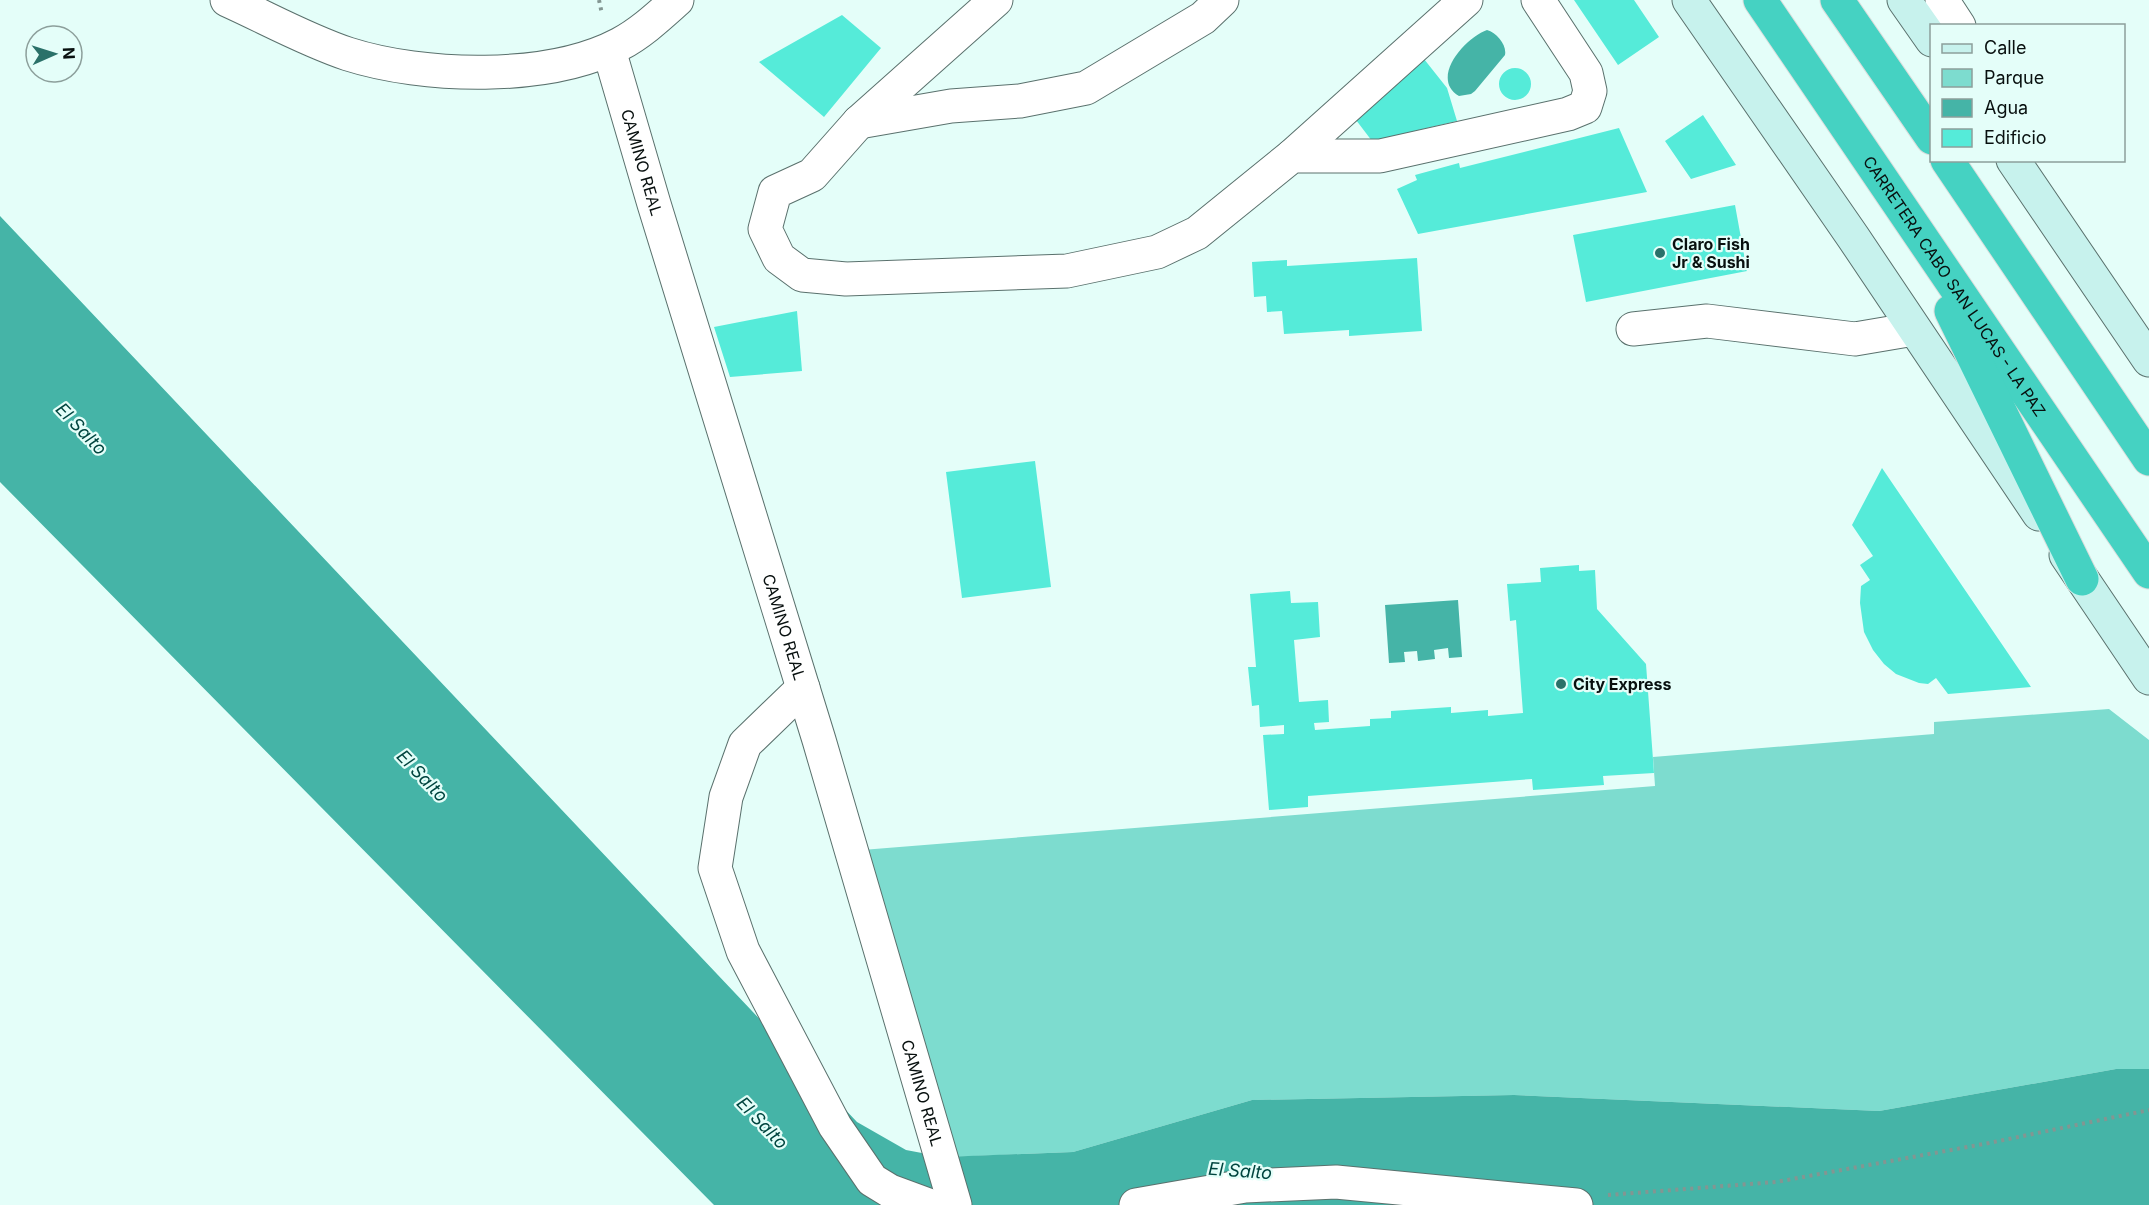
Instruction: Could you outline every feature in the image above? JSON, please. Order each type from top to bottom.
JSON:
[{"type":"highway","name":"CARRETERA CABO SAN LUCAS - LA PAZ","points":[[1761,0],[2149,572]]},
{"type":"highway","points":[[1837,0],[1930,135]]},
{"type":"highway","points":[[1948,162],[2149,459]]},
{"type":"highway","points":[[1899,204],[2082,579]]},
{"type":"main road","points":[[1689,0],[2149,678]]},
{"type":"main road","points":[[1904,0],[1930,37]]},
{"type":"main road","points":[[2014,162],[2149,360]]},
{"type":"street","points":[[227,0],[327,46],[350,54],[404,67],[456,73],[507,71],[557,64],[609,50],[644,28],[677,0]]},
{"type":"street","points":[[996,0],[859,122],[812,175],[775,192],[765,229],[779,258],[802,274],[846,279],[1067,272],[1157,252],[1197,233],[1292,156],[1466,0]]},
{"type":"street","points":[[859,122],[951,106],[1020,101],[1086,88],[1203,18],[1222,0]]},
{"type":"street","points":[[1292,156],[1380,156],[1568,114],[1585,107],[1590,91],[1586,74],[1538,0]]},
{"type":"street","points":[[1942,0],[1958,24]]},
{"type":"street","name":"CAMINO REAL","points":[[609,50],[943,1157],[943,1205]]},
{"type":"street","points":[[1633,329],[1707,321],[1855,339],[1914,329]]},
{"type":"street","points":[[803,688],[746,744],[726,797],[715,868],[743,951],[836,1126],[872,1179],[890,1191],[943,1205]]},
{"type":"street","points":[[1136,1205],[1245,1186],[1336,1182],[1589,1200]]},
{"type":"path","points":[[1589,1200],[1776,1182],[1989,1143],[2149,1110]]},
{"type":"green space","points":[[2109,709],[2149,740],[2149,1069],[2116,1069],[1879,1111],[1514,1095],[1252,1100],[1073,1152],[948,1157],[862,850],[1655,786],[1653,757],[1934,734],[1934,722]]},
{"type":"water","points":[[1487,30],[1500,40],[1505,55],[1475,91],[1459,96],[1451,88],[1448,79],[1449,69],[1461,49]]},
{"type":"water","name":"El Salto","points":[[0,216],[857,1122],[906,1150],[943,1157],[1073,1152],[1252,1100],[1514,1095],[1879,1111],[2116,1069],[2149,1069],[2149,1205],[714,1205],[0,482]]},
{"type":"water","points":[[1458,600],[1462,657],[1449,658],[1448,648],[1434,650],[1435,659],[1418,661],[1417,651],[1404,652],[1405,662],[1389,663],[1385,605]]},
{"type":"building","points":[[1574,0],[1634,0],[1659,37],[1618,65]]},
{"type":"building","points":[[842,15],[881,48],[824,117],[759,62]]},
{"type":"building","points":[[1424,59],[1447,88],[1457,121],[1372,141],[1356,120]]},
{"type":"building","points":[[1515,68],[1527,72],[1531,84],[1527,96],[1515,100],[1503,96],[1499,84],[1503,72]]},
{"type":"building","points":[[1703,115],[1736,165],[1691,179],[1665,141]]},
{"type":"building","points":[[1619,128],[1647,192],[1418,234],[1397,189],[1417,180],[1415,175],[1459,163],[1460,168]]},
{"type":"building","name":"Claro Fish Jr & Sushi","points":[[1735,205],[1747,271],[1586,302],[1573,235]]},
{"type":"building","points":[[1417,258],[1422,331],[1349,336],[1349,330],[1284,334],[1282,311],[1267,312],[1266,296],[1254,297],[1252,262],[1287,260],[1287,266]]},
{"type":"building","points":[[797,311],[802,371],[730,377],[714,327]]},
{"type":"building","points":[[1035,461],[1051,587],[962,598],[946,472]]},
{"type":"building","points":[[1882,468],[2031,687],[1948,694],[1936,678],[1928,684],[1896,674],[1873,650],[1864,632],[1860,603],[1861,586],[1870,580],[1860,565],[1873,556],[1852,525]]},
{"type":"building","name":"City Express","points":[[1579,565],[1579,571],[1595,570],[1597,609],[1646,664],[1654,773],[1603,776],[1604,785],[1533,790],[1532,779],[1308,796],[1308,807],[1269,810],[1263,735],[1284,734],[1284,725],[1260,727],[1259,705],[1252,706],[1248,667],[1256,667],[1250,594],[1290,591],[1291,603],[1318,602],[1320,637],[1294,640],[1299,702],[1328,700],[1329,722],[1314,723],[1315,730],[1370,726],[1370,719],[1391,718],[1391,711],[1451,707],[1451,713],[1488,710],[1488,716],[1523,713],[1516,620],[1510,621],[1507,584],[1541,582],[1540,568]]},
{"type":"place","name":"Claro Fish Jr & Sushi","points":[[1660,253]]},
{"type":"place","name":"City Express","points":[[1561,684]]}]
